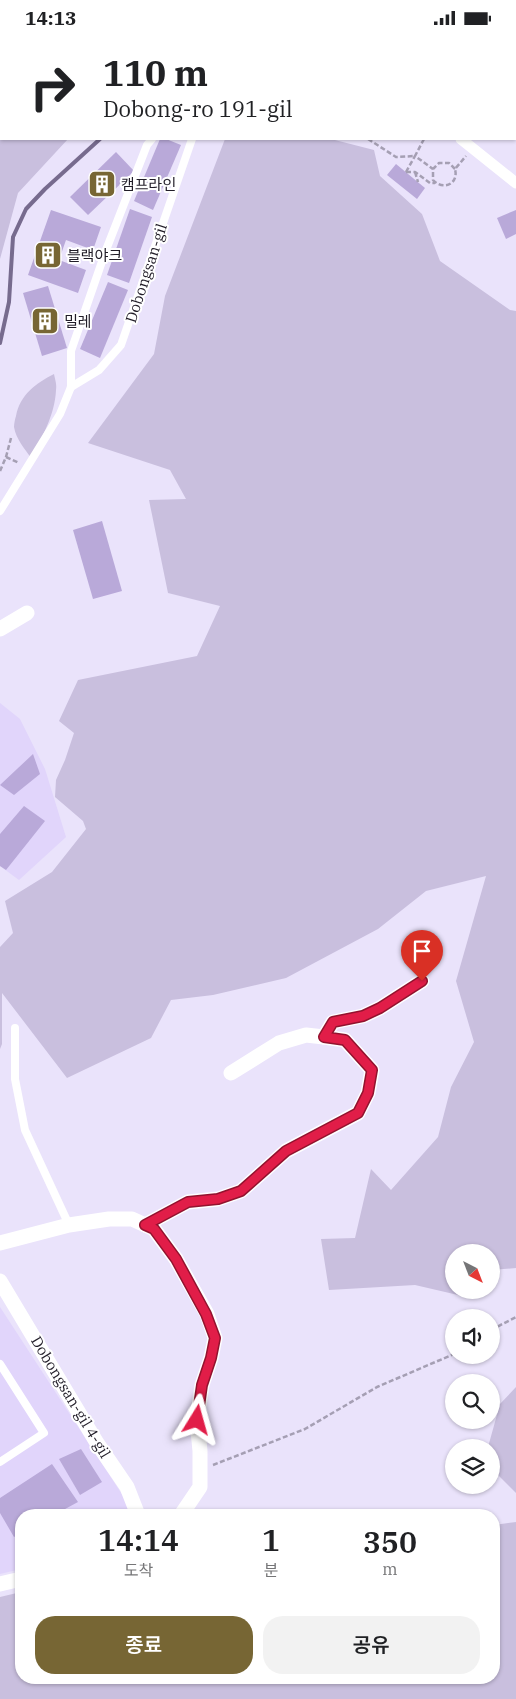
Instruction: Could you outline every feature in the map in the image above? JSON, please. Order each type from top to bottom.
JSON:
[{"type":"street","points":[[462,140],[516,183]]},
{"type":"street","points":[[0,629],[28,613]]},
{"type":"street","points":[[324,1037],[333,1022],[363,1016],[380,1008],[422,981]]},
{"type":"street","points":[[145,1225],[188,1202],[218,1199],[241,1191],[286,1151],[358,1113],[368,1093],[372,1070],[345,1040],[306,1035],[279,1043],[231,1073]]},
{"type":"street","points":[[0,1243],[69,1225],[132,1219],[154,1229],[176,1259],[206,1314],[215,1338],[202,1385],[197,1420],[200,1451],[200,1487],[185,1509]]},
{"type":"street","name":"Dobongsan-gil 4-gil","points":[[0,1281],[97,1443],[127,1487],[136,1509]]},
{"type":"street","points":[[0,1584],[15,1580]]},
{"type":"lane","points":[[0,511],[60,414],[71,387],[70,351],[113,233],[147,145],[151,140]]},
{"type":"lane","name":"Dobongsan-gil","points":[[71,387],[99,370],[121,345],[192,140]]},
{"type":"lane","points":[[15,1028],[15,1079],[25,1130],[69,1225]]},
{"type":"lane","points":[[0,1364],[44,1433],[0,1462]]},
{"type":"path","points":[[370,140],[396,157],[415,156],[432,169]]},
{"type":"path","points":[[423,140],[406,172],[415,172],[430,183],[442,186],[449,185],[456,177],[455,169],[449,163],[439,163],[432,169],[435,183]]},
{"type":"path","points":[[455,169],[473,148]]},
{"type":"path","points":[[415,172],[418,183]]},
{"type":"path","points":[[0,471],[6,457],[10,437]]},
{"type":"path","points":[[6,457],[28,467]]},
{"type":"path","points":[[500,1325],[516,1317]]},
{"type":"path","points":[[200,1470],[306,1429],[377,1387],[445,1358]]},
{"type":"shaded area","points":[[0,140],[67,140],[18,193],[0,259]]},
{"type":"shaded area","points":[[225,140],[335,140],[374,150],[380,176],[422,214],[440,261],[510,310],[516,311],[516,1268],[500,1269],[500,1244],[445,1244],[445,1292],[415,1285],[329,1290],[321,1239],[355,1238],[371,1169],[391,1190],[438,1137],[451,1087],[474,1042],[456,981],[486,876],[426,891],[378,929],[286,978],[213,995],[171,1000],[151,1038],[67,1078],[2,993],[2,1044],[0,1049],[0,947],[13,933],[5,901],[52,872],[86,829],[83,821],[55,797],[56,780],[74,733],[59,721],[78,680],[197,656],[220,606],[168,593],[149,500],[186,499],[170,470],[88,443],[154,354],[165,296]]},
{"type":"shaded area","points":[[54,374],[56,388],[51,417],[31,458],[15,431],[14,426],[18,409],[30,391],[41,381]]},
{"type":"shaded area","points":[[0,703],[20,719],[45,769],[66,837],[19,880],[0,866]]},
{"type":"shaded area","points":[[0,1307],[125,1499],[128,1509],[15,1509],[15,1570],[0,1574]]},
{"type":"shaded area","points":[[516,1387],[516,1493],[500,1477],[500,1439],[490,1439],[493,1429],[500,1429],[500,1404]]},
{"type":"shaded area","points":[[516,1522],[516,1699],[0,1699],[0,1597],[15,1593],[15,1684],[500,1684],[500,1524]]},
{"type":"building","points":[[160,140],[168,140],[181,145],[153,210],[134,201]]},
{"type":"building","name":"캠프라인","points":[[116,152],[134,171],[88,215],[70,197]]},
{"type":"building","points":[[396,164],[425,188],[417,199],[387,175]]},
{"type":"building","points":[[130,209],[152,217],[129,283],[107,275]]},
{"type":"building","name":"블랙야크","points":[[51,210],[101,227],[93,250],[66,240],[59,260],[86,270],[78,293],[28,275]]},
{"type":"building","points":[[516,210],[516,234],[506,239],[497,218]]},
{"type":"building","points":[[108,282],[128,290],[100,358],[80,349]]},
{"type":"building","name":"밀레","points":[[48,286],[67,348],[42,356],[23,293]]},
{"type":"building","points":[[102,521],[122,591],[93,599],[73,530]]},
{"type":"building","points":[[33,754],[40,774],[14,795],[0,785]]},
{"type":"building","points":[[24,806],[45,821],[6,870],[0,866],[0,834]]},
{"type":"building","points":[[81,1449],[102,1482],[80,1495],[59,1459]]},
{"type":"building","points":[[52,1464],[78,1502],[65,1509],[15,1509],[14,1537],[0,1513],[0,1498]]},
{"type":"waterway","points":[[0,343],[9,302],[13,237],[26,209],[99,140]]},
{"type":"place","name":"캠프라인","points":[[102,184]]},
{"type":"place","name":"블랙야크","points":[[48,255]]},
{"type":"place","name":"밀레","points":[[45,321]]},
{"type":"route","points":[[197,1420],[202,1385],[215,1338],[206,1314],[176,1259],[154,1229],[145,1225],[188,1202],[218,1199],[241,1191],[286,1151],[358,1113],[368,1093],[372,1070],[345,1040],[324,1037],[333,1022],[363,1016],[380,1008],[422,981]]}]
